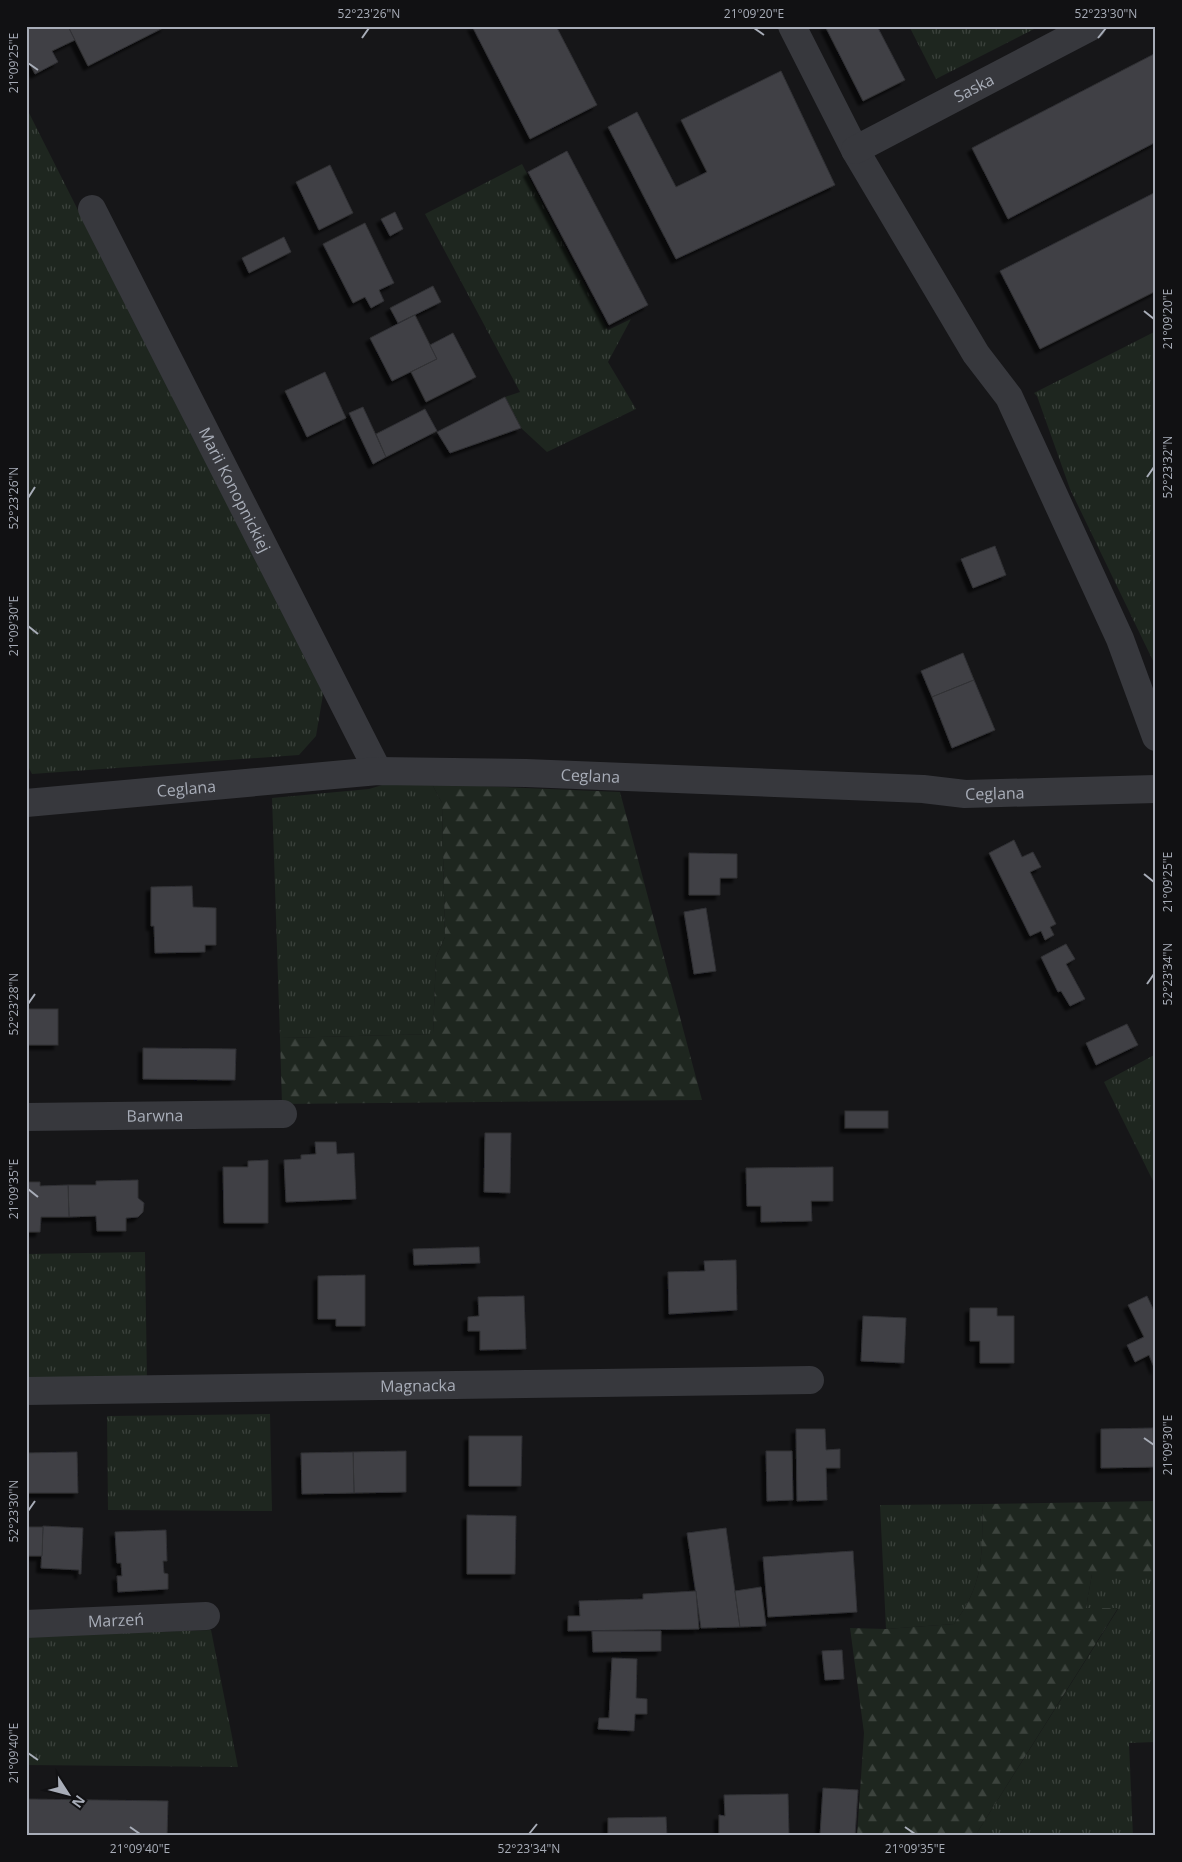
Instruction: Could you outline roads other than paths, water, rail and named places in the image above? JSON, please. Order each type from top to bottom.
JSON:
[{"type":"street","points":[[792,26],[855,150],[976,354],[1009,397],[1120,639],[1156,736]]},
{"type":"street","name":"Saska","points":[[855,150],[1092,26]]},
{"type":"street","name":"Marii Konopnickiej","points":[[92,209],[378,771]]},
{"type":"street","name":"Ceglana","points":[[26,803],[378,771],[526,772],[923,789],[965,794],[1156,790]]},
{"type":"street","name":"Barwna","points":[[26,1117],[283,1114]]},
{"type":"street","name":"Magnacka","points":[[26,1392],[810,1380]]},
{"type":"street","name":"Marzeń","points":[[26,1624],[206,1616]]}]
